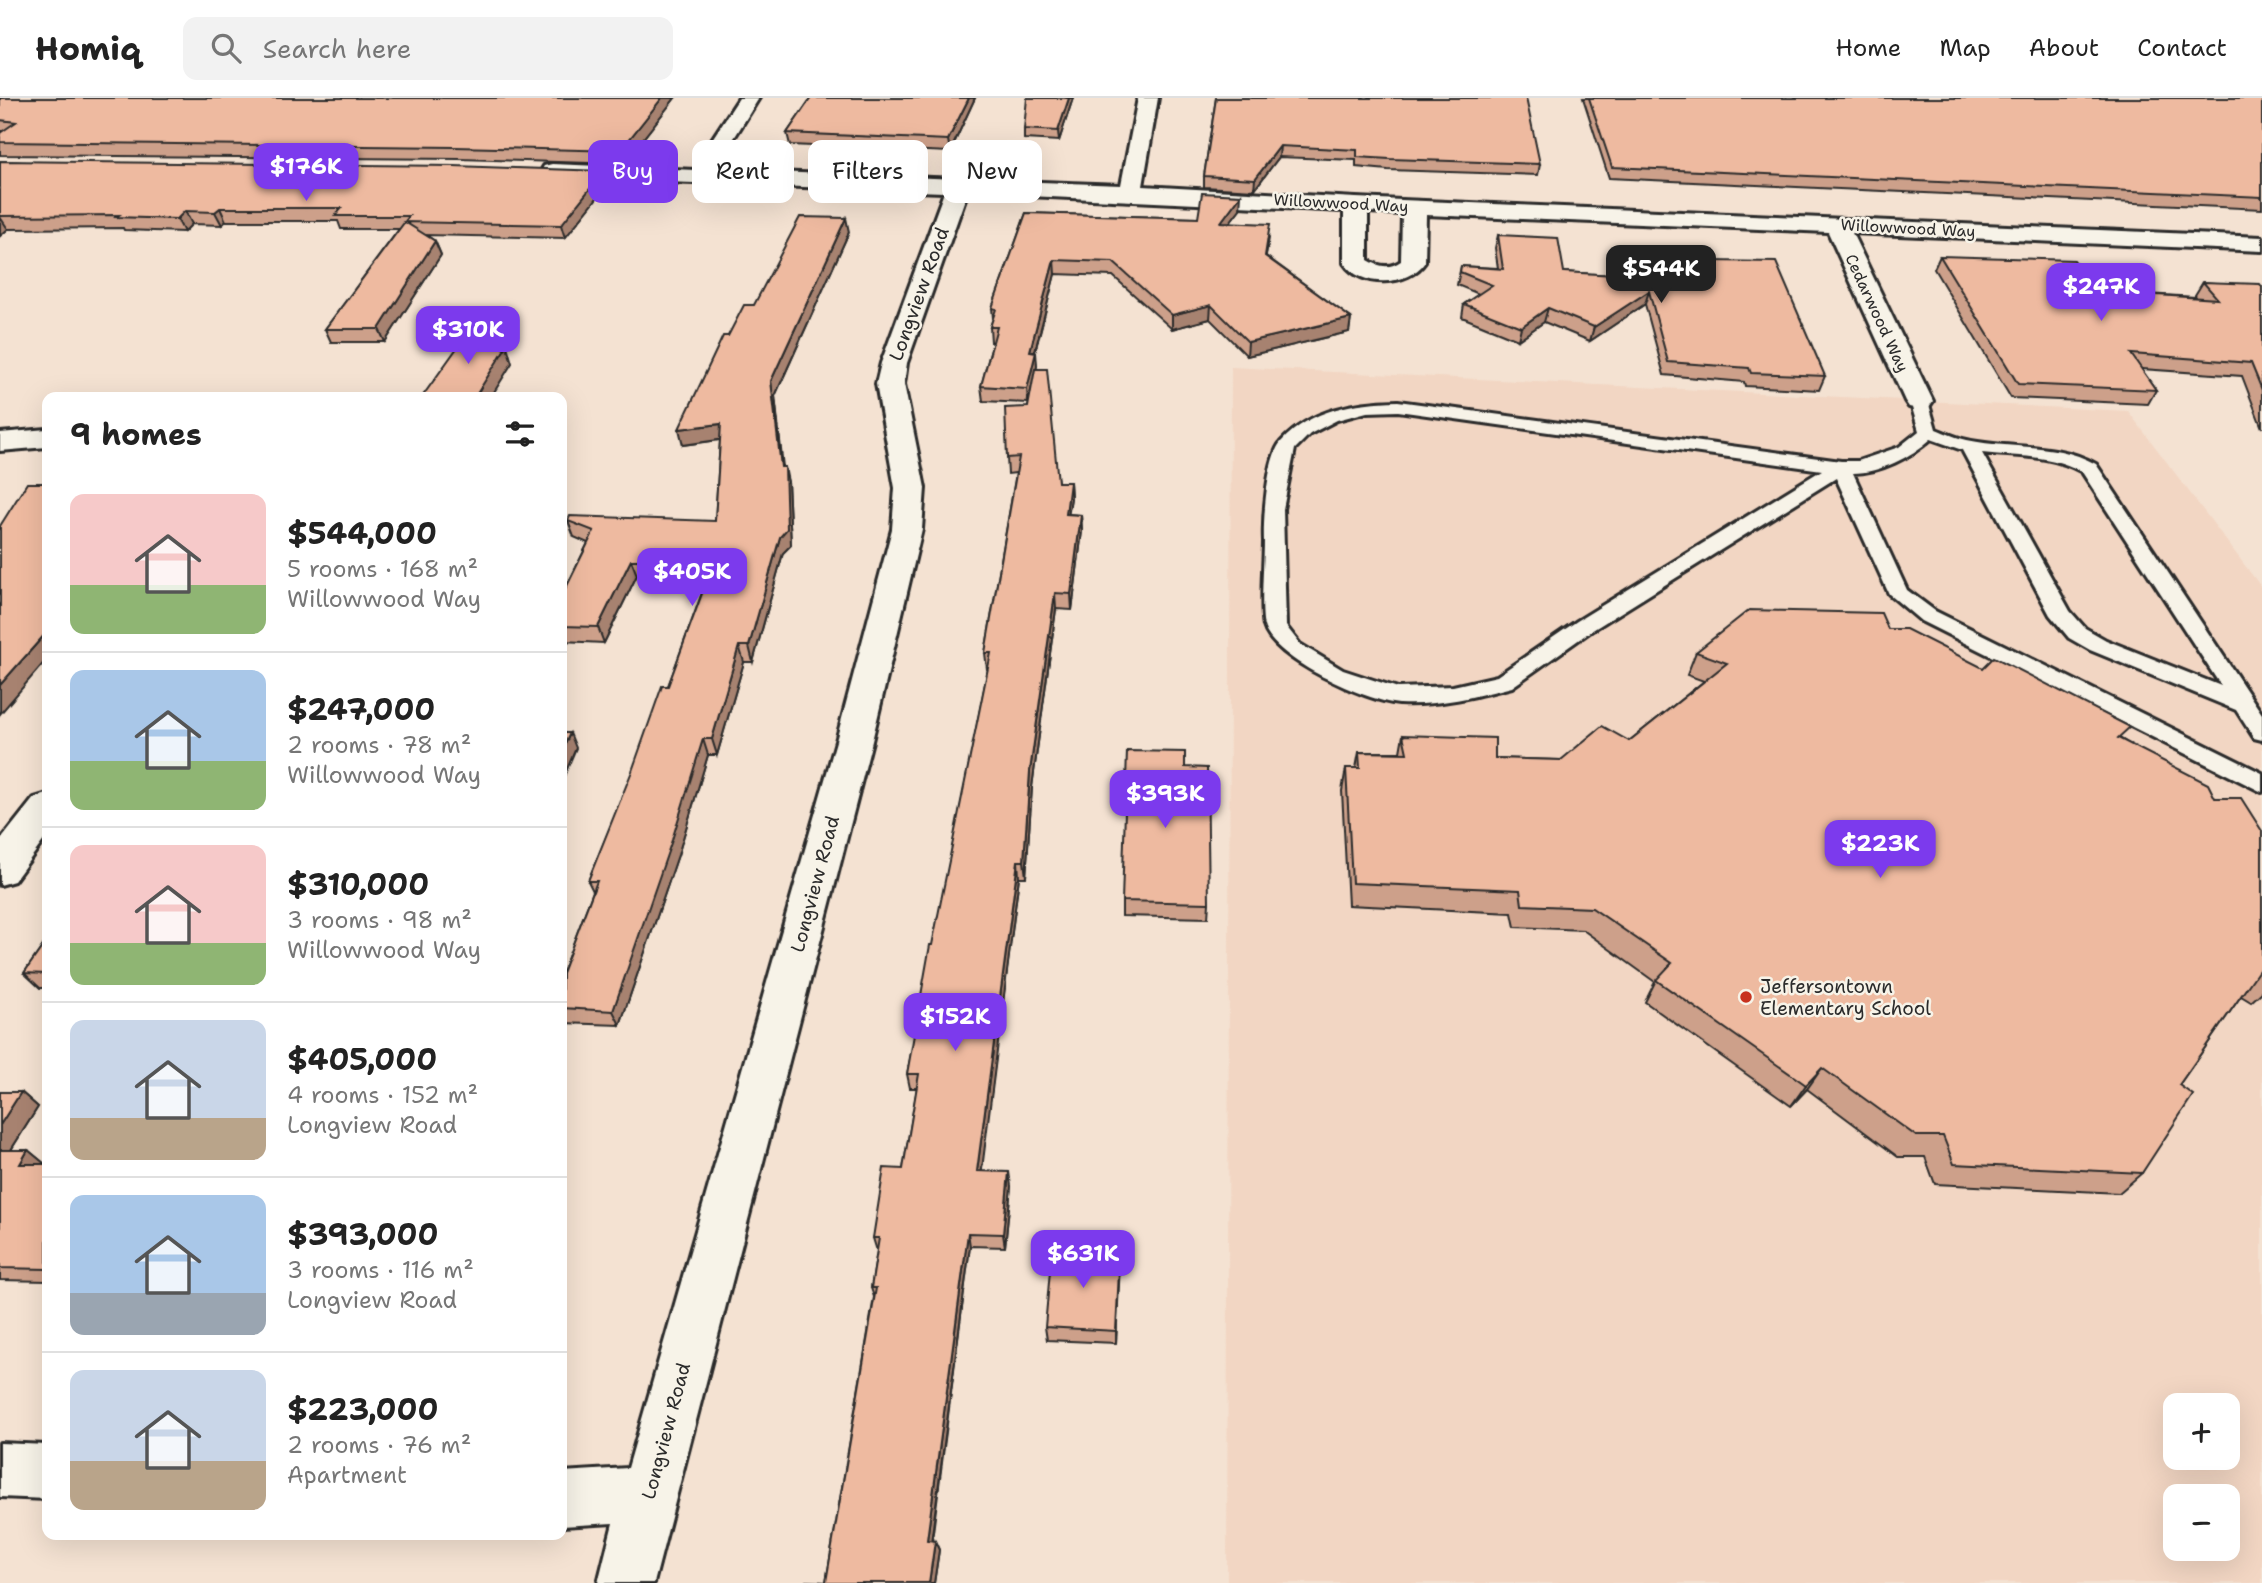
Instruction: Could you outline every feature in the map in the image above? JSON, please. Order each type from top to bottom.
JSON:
[{"type":"street","points":[[722,140],[749,98]]},
{"type":"street","points":[[1131,192],[1148,98]]},
{"type":"street","name":"Willowwood Way","points":[[527,170],[692,176]]},
{"type":"street","name":"Willowwood Way","points":[[794,179],[942,185]]},
{"type":"street","name":"Willowwood Way","points":[[1042,189],[2262,244]]},
{"type":"street","name":"Longview Road","points":[[626,1583],[854,741],[907,529],[910,488],[890,384],[894,363],[952,203]]},
{"type":"street","points":[[1356,205],[1356,263],[1369,271],[1388,274],[1406,270],[1413,262],[1413,207]]},
{"type":"street","name":"Cedarwood Way","points":[[1836,225],[1919,401]]},
{"type":"street","points":[[0,442],[42,438]]},
{"type":"street","points":[[0,870],[42,815]]},
{"type":"street","points":[[0,1470],[42,1472]]},
{"type":"street","points":[[567,1499],[648,1494]]},
{"type":"lane","points":[[1919,401],[1928,432]]},
{"type":"lane","points":[[1841,467],[1584,626],[1504,682],[1453,694],[1397,696],[1335,675],[1292,649],[1275,626],[1273,509],[1286,448],[1304,430],[1331,416],[1367,407],[1398,406],[1841,467],[1860,467],[1906,451],[1928,432]]},
{"type":"lane","points":[[1928,432],[1969,446],[2071,458],[2089,468],[2262,732]]},
{"type":"lane","points":[[1969,446],[2061,615],[2077,633],[2098,645],[2243,704]]},
{"type":"lane","points":[[1841,467],[1899,594],[1918,608],[2262,783]]},
{"type":"shaded area","name":"Jeffersontown Elementary School","points":[[1231,367],[2128,411],[2262,588],[2262,1583],[1227,1583]]},
{"type":"building","points":[[0,98],[662,98],[629,140],[588,140],[588,150],[0,142],[0,133],[16,122],[0,120]]},
{"type":"building","points":[[811,98],[969,98],[948,140],[787,133]]},
{"type":"building","points":[[1027,98],[1069,98],[1058,131],[1024,129]]},
{"type":"building","points":[[1216,98],[1526,98],[1540,164],[1357,157],[1357,150],[1280,146],[1255,179],[1204,176]]},
{"type":"building","points":[[1589,98],[2262,98],[2262,197],[1612,167]]},
{"type":"building","points":[[0,161],[454,166],[588,170],[588,191],[561,225],[405,222],[435,241],[379,329],[325,329],[409,216],[335,216],[342,208],[220,208],[215,212],[185,211],[177,219],[116,217],[119,215],[0,216]]},
{"type":"building","points":[[1202,193],[1241,195],[1221,222],[1270,224],[1265,256],[1351,318],[1248,342],[1211,305],[1172,315],[1113,262],[1054,260],[1030,351],[1036,352],[1027,389],[981,386],[997,327],[990,327],[996,309],[992,308],[1026,213],[1198,218]]},
{"type":"building","points":[[800,217],[846,218],[771,381],[781,467],[785,467],[787,529],[780,537],[749,646],[739,646],[712,739],[703,739],[672,840],[613,1011],[567,1008],[567,960],[597,881],[588,881],[632,771],[662,686],[668,686],[714,561],[667,560],[649,553],[646,560],[631,560],[598,627],[567,626],[567,586],[594,531],[568,521],[570,516],[715,521],[721,424],[679,429],[723,336],[728,336],[744,305],[754,305]]},
{"type":"building","points":[[1498,235],[1558,238],[1564,272],[1648,277],[1646,260],[1776,262],[1825,376],[1751,373],[1749,368],[1668,362],[1649,291],[1594,327],[1548,308],[1521,327],[1464,304],[1492,285],[1460,272],[1461,266],[1503,269]]},
{"type":"building","points":[[1940,256],[2074,260],[2097,291],[2218,299],[2203,282],[2260,284],[2262,390],[2251,363],[2131,354],[2156,390],[2018,384]]},
{"type":"building","points":[[479,324],[505,339],[500,347],[506,347],[478,392],[426,392],[457,348],[463,348]]},
{"type":"building","points":[[1035,369],[1047,369],[1058,482],[1070,482],[1066,514],[1081,515],[1071,594],[1055,593],[1030,771],[1024,861],[1018,861],[977,1171],[1009,1172],[1003,1234],[968,1233],[927,1540],[935,1541],[929,1583],[805,1583],[826,1582],[876,1288],[871,1288],[879,1238],[873,1238],[884,1168],[903,1169],[919,1074],[907,1074],[930,945],[991,653],[985,653],[1019,457],[1007,458],[1005,408],[1028,407]]},
{"type":"building","points":[[27,483],[42,483],[42,638],[0,685],[0,526]]},
{"type":"building","points":[[1749,610],[1881,613],[1888,629],[1906,629],[1983,668],[1994,657],[2130,727],[2118,738],[2208,784],[2215,798],[2241,798],[2262,831],[2262,973],[2259,970],[2179,1085],[2193,1095],[2142,1173],[1954,1164],[1943,1136],[1916,1136],[1822,1068],[1806,1085],[1656,980],[1672,963],[1592,908],[1522,905],[1520,890],[1352,883],[1346,768],[1360,768],[1359,752],[1407,753],[1403,735],[1495,738],[1495,758],[1561,760],[1602,726],[1629,741],[1727,663],[1696,652]]},
{"type":"building","points":[[1127,751],[1185,752],[1185,767],[1207,768],[1209,903],[1122,901]]},
{"type":"building","points":[[42,947],[42,974],[24,973]]},
{"type":"building","points":[[0,1092],[21,1092],[0,1125]]},
{"type":"building","points":[[0,1150],[28,1150],[20,1164],[42,1164],[42,1269],[0,1268]]},
{"type":"building","points":[[1052,1248],[1120,1251],[1116,1331],[1045,1327]]},
{"type":"place","name":"Jeffersontown Elementary School","points":[[1746,997]]}]
